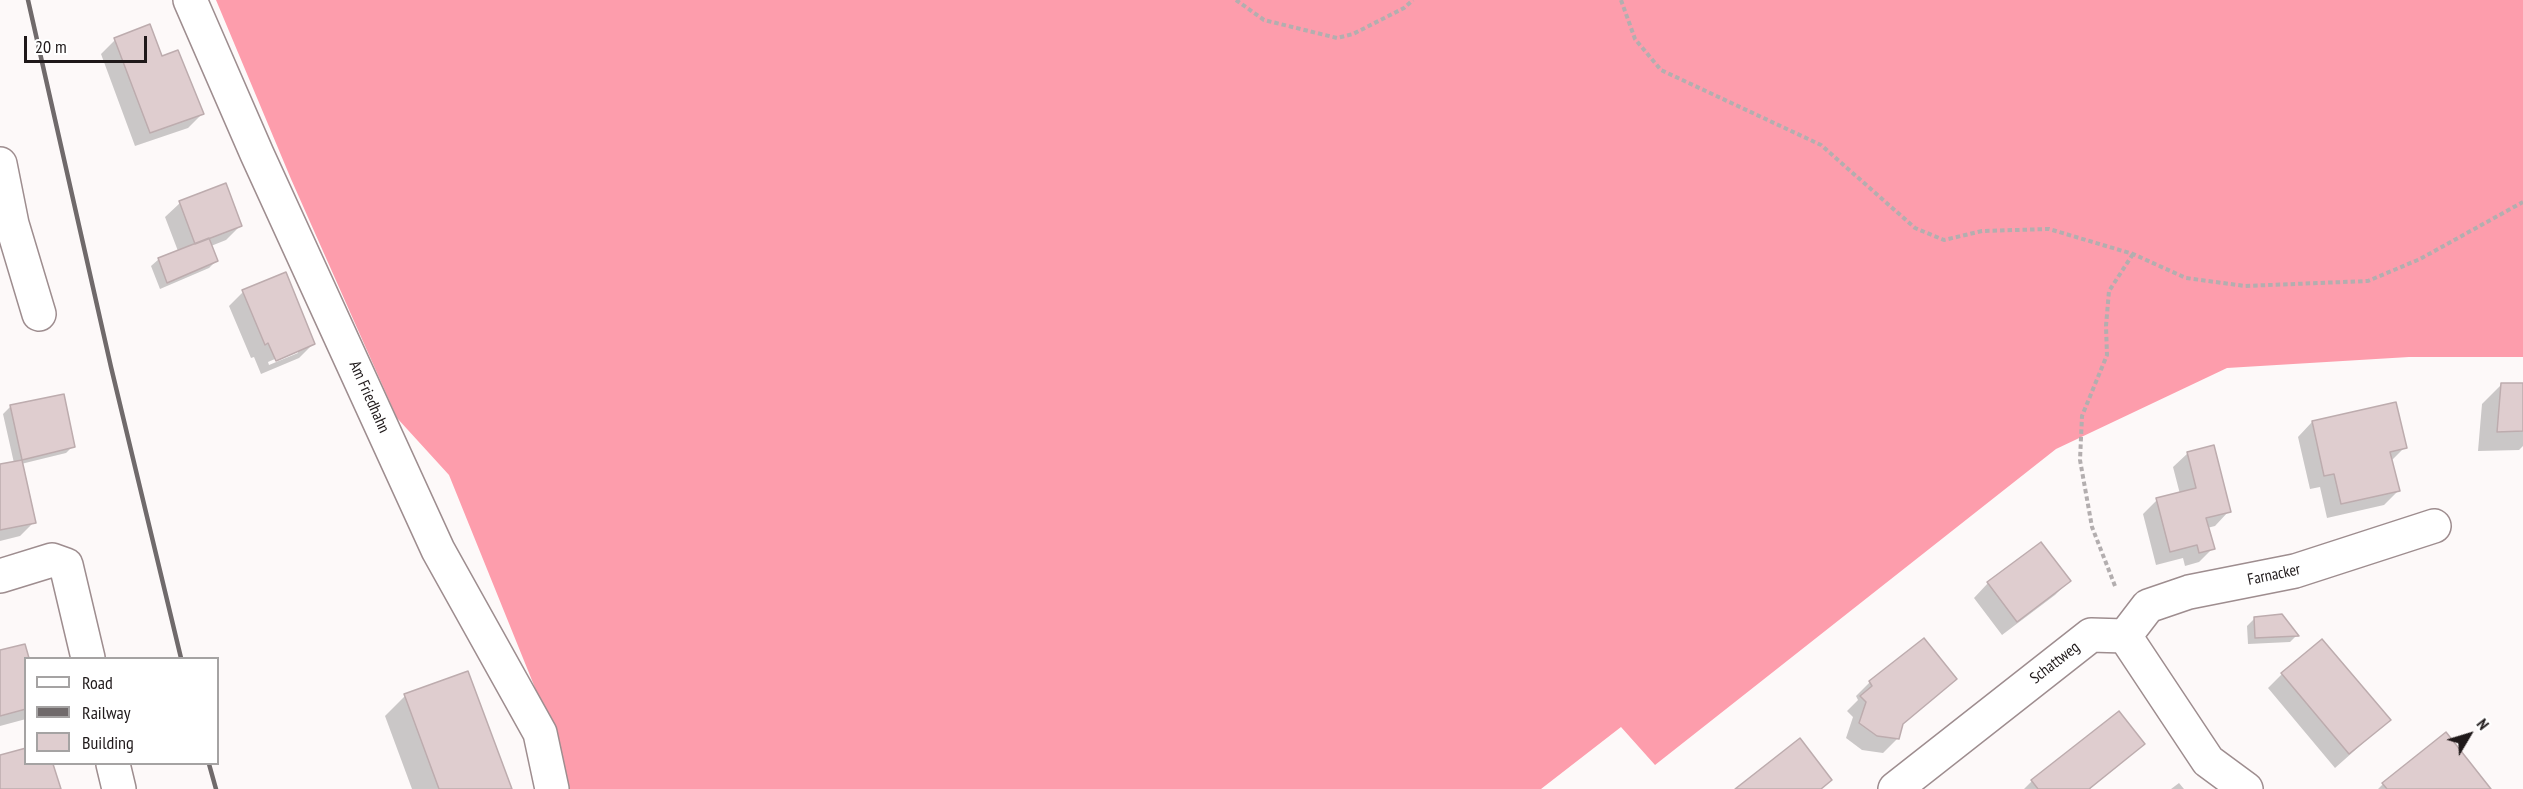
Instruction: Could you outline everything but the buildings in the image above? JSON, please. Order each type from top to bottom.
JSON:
[{"type":"street","name":"Am Friedhahn","points":[[190,0],[257,154],[438,550],[540,733],[552,789]]},
{"type":"street","points":[[0,164],[12,224],[39,314]]},
{"type":"street","name":"Farnacker","points":[[2125,636],[2148,606],[2189,592],[2295,572],[2434,526]]},
{"type":"street","points":[[0,576],[52,560],[66,565],[88,657]]},
{"type":"street","name":"Schattweg","points":[[1895,789],[2091,635],[2125,636]]},
{"type":"street","points":[[2125,636],[2208,761],[2246,789]]},
{"type":"street","points":[[113,765],[119,789]]},
{"type":"path","points":[[1236,0],[1264,20],[1338,38],[1353,34],[1404,8],[1413,0]]},
{"type":"path","points":[[1622,0],[1635,39],[1661,70],[1821,145],[1915,228],[1944,240],[1982,231],[2049,229],[2133,254],[2186,278],[2245,286],[2368,281],[2420,259],[2523,202]]},
{"type":"path","points":[[2125,636],[2122,605],[2092,527],[2080,460],[2082,416],[2107,355],[2106,326],[2109,291],[2133,254]]},
{"type":"shaded area","points":[[216,0],[2523,0],[2523,357],[2409,357],[2227,368],[2056,449],[1655,765],[1621,727],[1541,789],[564,789],[548,720],[449,475],[397,418],[291,179]]},
{"type":"railway","points":[[28,0],[111,367],[181,657]]},
{"type":"railway","points":[[209,765],[216,789]]}]
